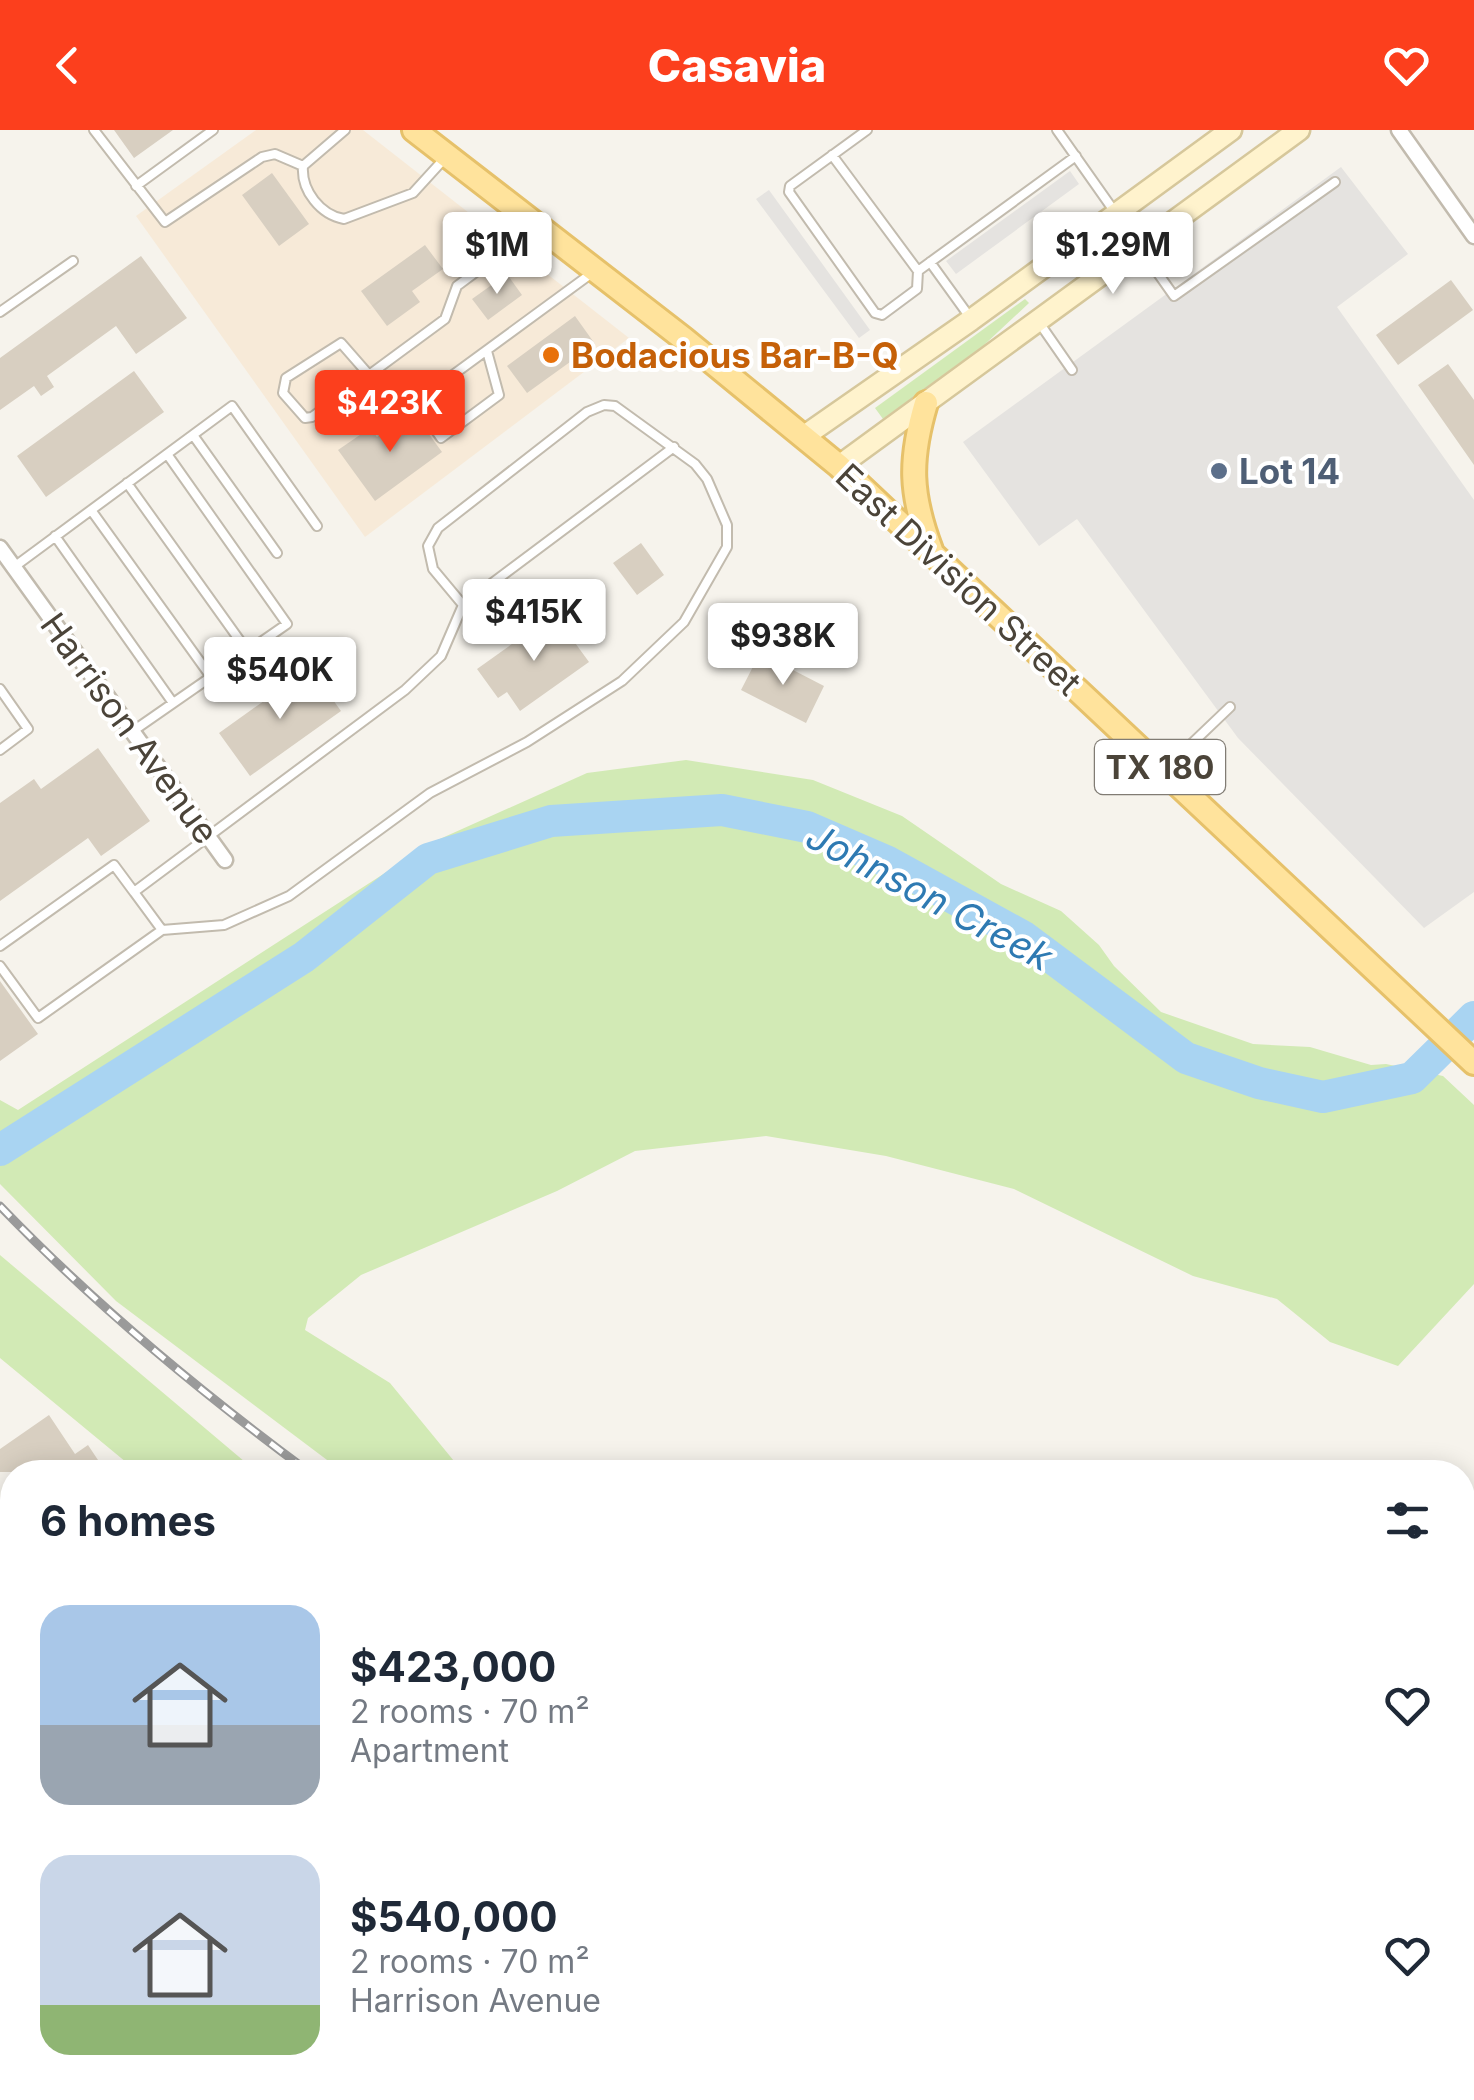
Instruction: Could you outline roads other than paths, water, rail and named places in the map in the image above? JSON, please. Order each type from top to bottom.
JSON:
[{"type":"main road","name":"East Division Street","points":[[414,130],[596,270],[839,466],[1474,1063]]},
{"type":"main road","points":[[803,437],[1231,130]]},
{"type":"main road","points":[[839,466],[1300,130]]},
{"type":"main road","points":[[926,403],[911,467],[921,523],[932,554]]},
{"type":"street","points":[[1398,130],[1474,236]]},
{"type":"street","name":"Harrison Avenue","points":[[0,548],[225,860]]},
{"type":"lane","points":[[94,130],[165,222],[262,157],[275,154],[303,166]]},
{"type":"lane","points":[[136,186],[213,130]]},
{"type":"lane","points":[[303,166],[345,130]]},
{"type":"lane","points":[[832,155],[918,270],[918,290],[882,315],[875,313],[788,192],[790,186],[832,155],[866,130]]},
{"type":"lane","points":[[1057,130],[1174,296],[1336,182]]},
{"type":"lane","points":[[303,166],[304,184],[321,209],[344,219],[413,192],[447,155]]},
{"type":"lane","points":[[918,270],[1076,156]]},
{"type":"lane","points":[[369,375],[341,343],[286,378],[283,393],[297,412],[312,417],[369,375],[445,319],[450,298],[458,286],[504,251],[530,220]]},
{"type":"lane","points":[[0,312],[73,260]]},
{"type":"lane","points":[[930,262],[971,320]]},
{"type":"lane","points":[[487,351],[499,396],[442,438],[416,402],[596,270]]},
{"type":"lane","points":[[1038,321],[1072,370]]},
{"type":"lane","points":[[0,966],[38,1018],[162,930],[224,925],[289,896],[430,793],[527,742],[622,681],[684,622],[727,546],[727,525],[708,479],[674,448],[615,406],[604,404],[587,412],[438,528],[428,546],[434,569],[463,605]]},
{"type":"lane","points":[[14,567],[232,406],[317,526]]},
{"type":"lane","points":[[193,435],[277,553]]},
{"type":"lane","points":[[134,892],[405,690],[441,656],[463,605],[674,448]]},
{"type":"lane","points":[[132,732],[287,624],[168,454]]},
{"type":"lane","points":[[127,483],[248,652]]},
{"type":"lane","points":[[91,510],[211,677]]},
{"type":"lane","points":[[55,536],[174,703]]},
{"type":"lane","points":[[0,688],[28,729],[0,750]]},
{"type":"lane","points":[[1164,770],[1230,707]]},
{"type":"lane","points":[[0,946],[114,865],[162,930]]},
{"type":"waterway","name":"Johnson Creek","points":[[0,1150],[304,957],[428,859],[551,821],[722,810],[807,827],[888,862],[1024,937],[1186,1058],[1259,1083],[1323,1097],[1412,1078],[1474,1017]]},
{"type":"railway","points":[[0,1206],[149,1346],[293,1460]]},
{"type":"place","name":"Bodacious Bar-B-Q","points":[[551,355]]},
{"type":"place","name":"Lot 14","points":[[1219,471]]}]
